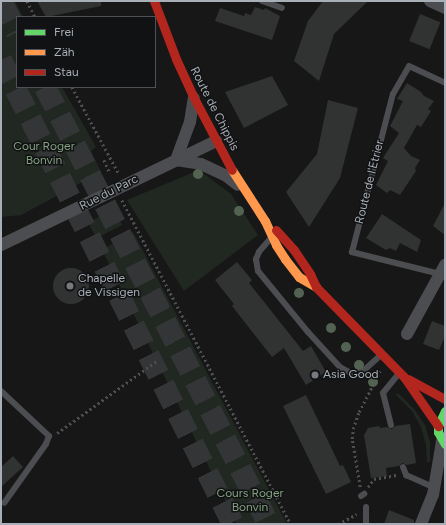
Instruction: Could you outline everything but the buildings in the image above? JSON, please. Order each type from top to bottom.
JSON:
[{"type":"street","name":"Route de Chippis","points":[[154,1],[176,59],[194,98],[216,141],[265,221],[275,234],[294,250],[310,274],[316,287],[402,375],[438,426],[444,442]]},
{"type":"street","points":[[430,1],[445,8]]},
{"type":"street","points":[[194,98],[190,122],[176,160],[201,164],[225,175],[246,191]]},
{"type":"street","name":"Rue du Parc","points":[[1,245],[122,182],[176,160],[216,141]]},
{"type":"street","name":"Route de l'Etrier","points":[[407,334],[442,270]]},
{"type":"street","name":"Route de Chippis","points":[[402,375],[445,399]]},
{"type":"street","points":[[438,426],[445,411]]},
{"type":"street","points":[[421,524],[434,492],[444,442]]},
{"type":"street","points":[[434,492],[445,477]]},
{"type":"lane","points":[[262,1],[282,8]]},
{"type":"lane","name":"Route de l'Etrier","points":[[442,270],[352,252],[393,94],[409,66],[445,83]]},
{"type":"lane","points":[[275,234],[259,252],[256,264],[258,271],[314,338],[340,367],[351,373],[362,372],[381,354]]},
{"type":"lane","points":[[391,425],[383,393],[402,375]]},
{"type":"lane","points":[[1,391],[49,436],[46,444],[4,503]]},
{"type":"lane","points":[[404,470],[406,476],[434,492]]},
{"type":"lane","points":[[366,509],[366,524]]},
{"type":"path","points":[[27,1],[34,16]]},
{"type":"path","points":[[73,88],[122,182],[120,196],[291,524]]},
{"type":"path","points":[[104,160],[110,173]]},
{"type":"path","points":[[49,436],[59,432],[157,360]]},
{"type":"path","points":[[362,495],[352,439],[353,429],[359,412],[378,372]]},
{"type":"path","points":[[374,479],[404,470]]},
{"type":"path","points":[[338,524],[366,509]]},
{"type":"green space","name":"Cour Roger Bonvin","points":[[1,1],[15,1],[22,16],[16,16],[16,88],[63,88],[96,147],[91,151],[101,172],[21,215],[1,217]]},
{"type":"green space","points":[[199,170],[231,194],[258,235],[184,291],[127,200]]},
{"type":"green space","points":[[114,209],[122,225],[96,238],[88,222]]},
{"type":"green space","name":"Cours Roger Bonvin","points":[[133,232],[287,524],[237,524],[102,250]]},
{"type":"green space","points":[[398,393],[414,409],[425,425],[430,442],[430,462],[427,462],[426,445],[421,427],[412,411],[396,395]]},
{"type":"tunnel","points":[[1,1],[16,30]]},
{"type":"tunnel","points":[[1,60],[233,524]]},
{"type":"tunnel","points":[[46,88],[269,524]]},
{"type":"traffic: fast","points":[[445,411],[438,426],[438,432],[445,444]]},
{"type":"traffic: slow","points":[[232,170],[265,221],[276,245],[285,259],[299,277],[316,287]]},
{"type":"traffic: jam","points":[[154,1],[176,59],[194,98],[232,170]]},
{"type":"traffic: jam","points":[[276,230],[294,250],[310,274],[316,287],[404,377],[438,426]]},
{"type":"traffic: jam","points":[[408,379],[445,399]]},
{"type":"place","name":"Chapelle de Vissigen","points":[[70,286]]},
{"type":"place","name":"Asia Good","points":[[315,375]]}]
